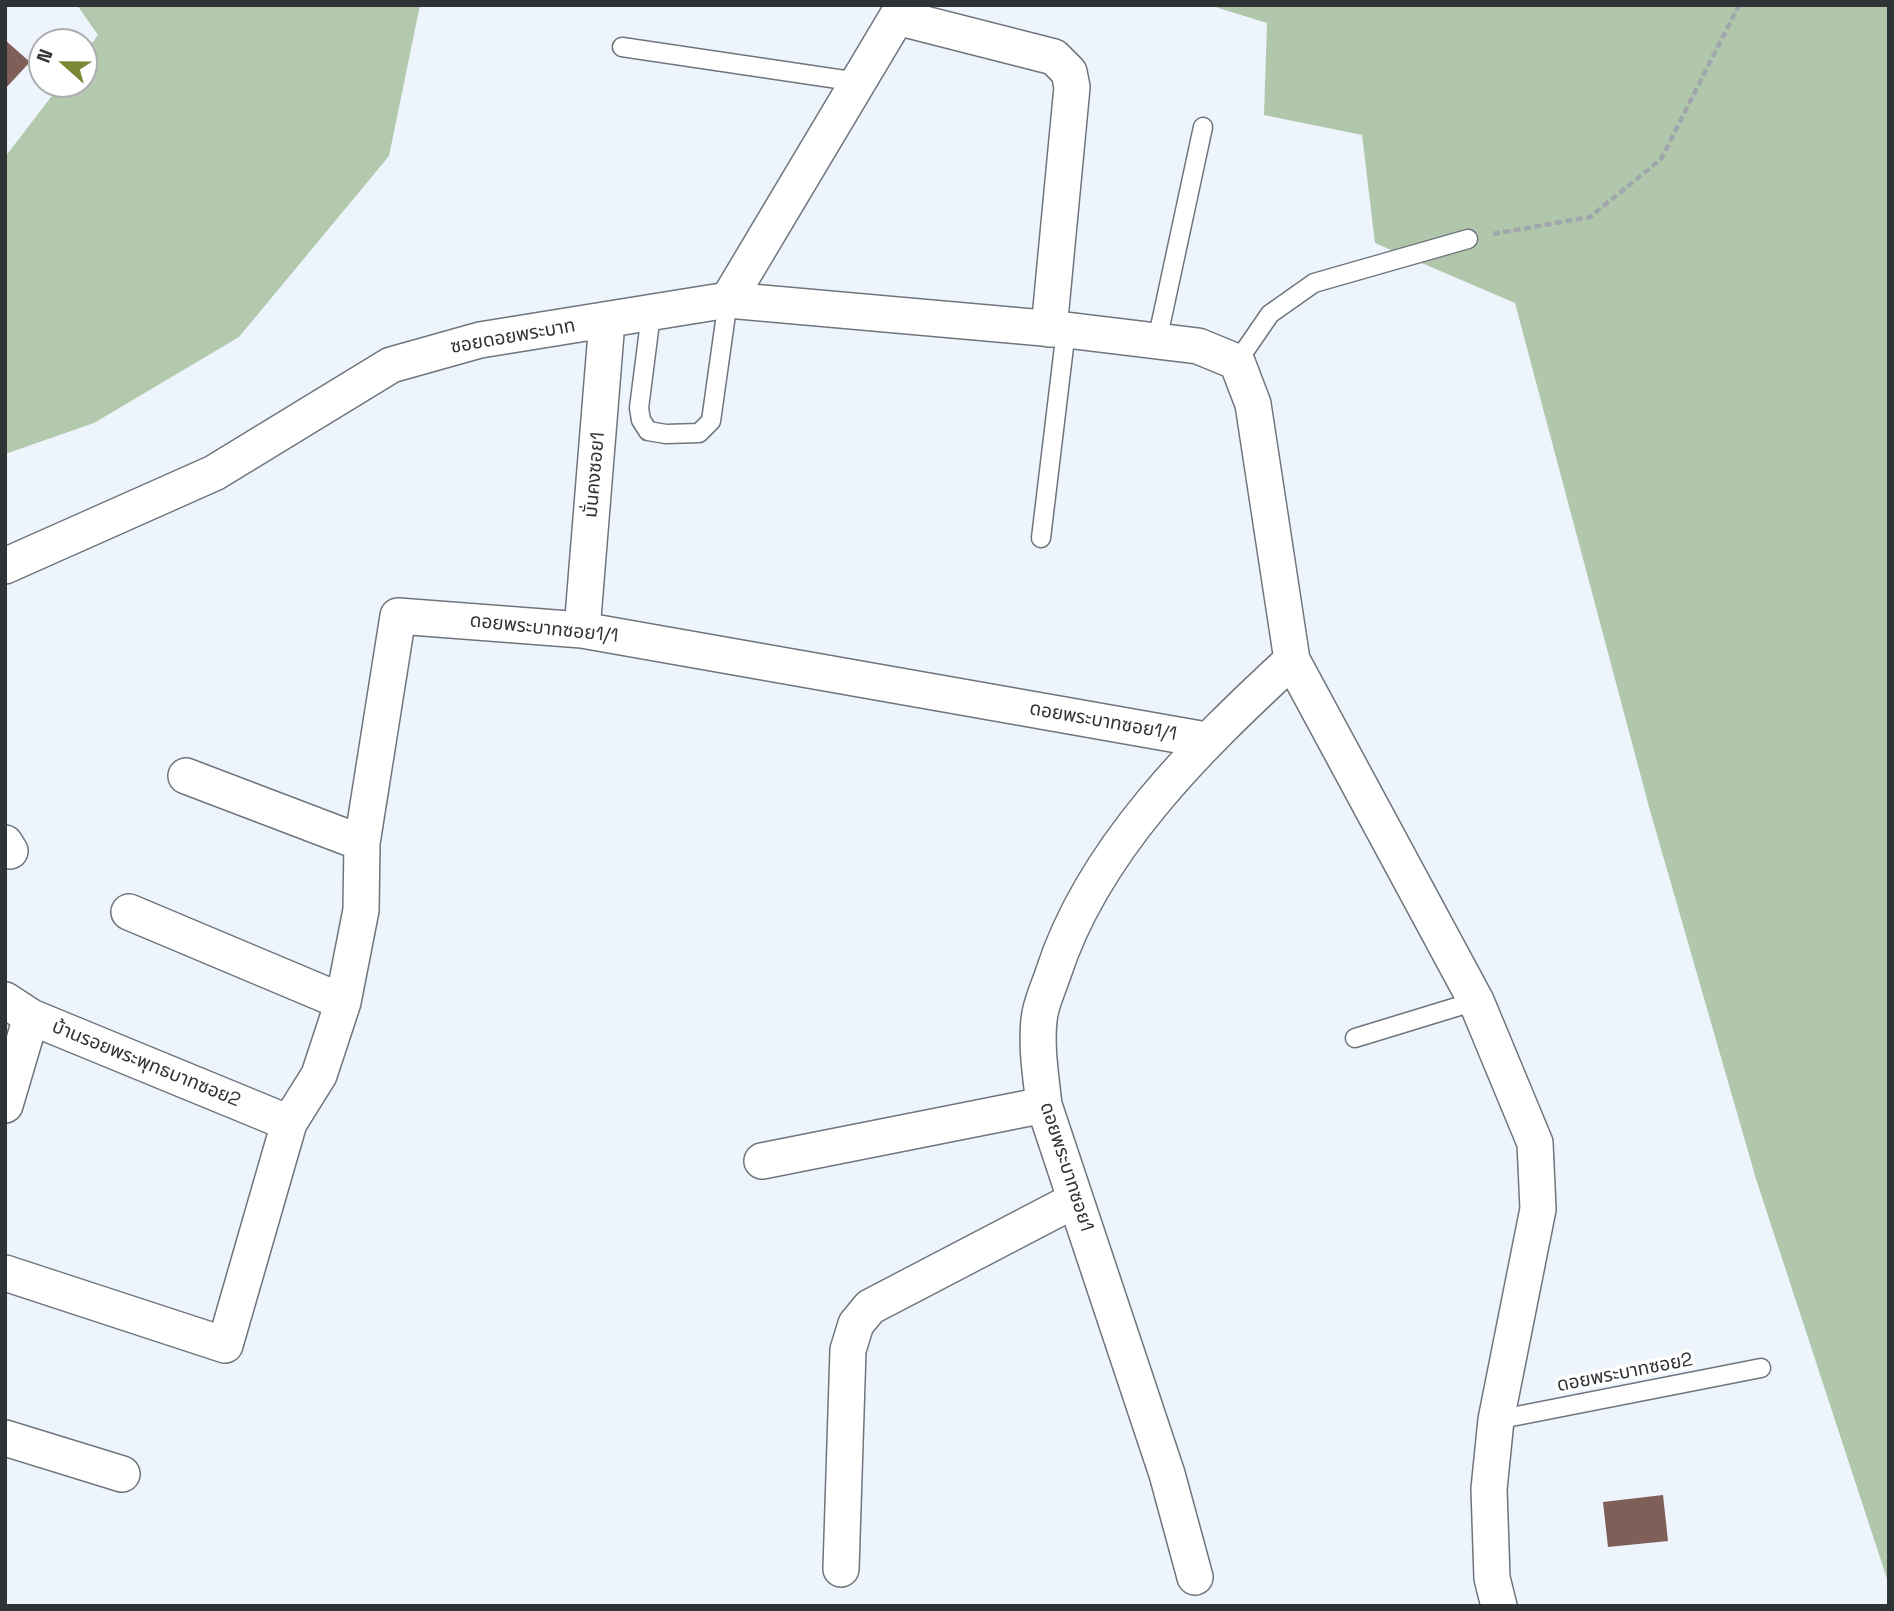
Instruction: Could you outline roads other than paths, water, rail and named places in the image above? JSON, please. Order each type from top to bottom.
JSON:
[{"type":"street","points":[[727,300],[901,11],[1054,57],[1069,72],[1072,86],[1057,329]]},
{"type":"street","name":"ซอยดอยพระบาท","points":[[5,566],[214,473],[391,365],[480,340],[727,300],[1057,329],[1157,341],[1198,346],[1237,362]]},
{"type":"street","name":"มั่นคงซอย1","points":[[582,630],[607,321]]},
{"type":"street","points":[[1237,362],[1253,404],[1292,660],[1476,1000],[1535,1143],[1538,1209],[1496,1420],[1489,1489],[1492,1578],[1499,1606]]},
{"type":"street","name":"ดอยพระบาทซอย1/1","points":[[5,1273],[225,1345],[289,1123],[319,1075],[343,1002],[361,909],[362,843],[398,615],[582,630],[1206,740]]},
{"type":"street","name":"ดอยพระบาทซอย1","points":[[1195,1577],[1167,1474],[1044,1105],[1038,1060],[1039,1018],[1060,950],[1086,900],[1140,820],[1206,740],[1292,660]]},
{"type":"street","points":[[186,776],[362,843]]},
{"type":"street","points":[[129,912],[343,1002]]},
{"type":"street","points":[[5,1105],[18,1009]]},
{"type":"street","name":"บ้านรอยพระพุทธบาทซอย2","points":[[18,1009],[289,1123]]},
{"type":"street","points":[[762,1161],[1044,1105]]},
{"type":"street","points":[[841,1569],[848,1350],[856,1324],[870,1307],[1075,1200]]},
{"type":"street","points":[[5,1438],[122,1474]]},
{"type":"lane","points":[[622,47],[858,82]]},
{"type":"lane","points":[[1157,341],[1203,127]]},
{"type":"lane","points":[[1237,362],[1270,314],[1314,283],[1468,239]]},
{"type":"lane","points":[[651,314],[639,408],[641,420],[648,431],[666,434],[699,433],[712,421],[727,300]]},
{"type":"lane","points":[[1041,538],[1057,329]]},
{"type":"lane","points":[[1355,1038],[1476,1000]]},
{"type":"lane","name":"ดอยพระบาทซอย2","points":[[1496,1420],[1761,1368]]}]
